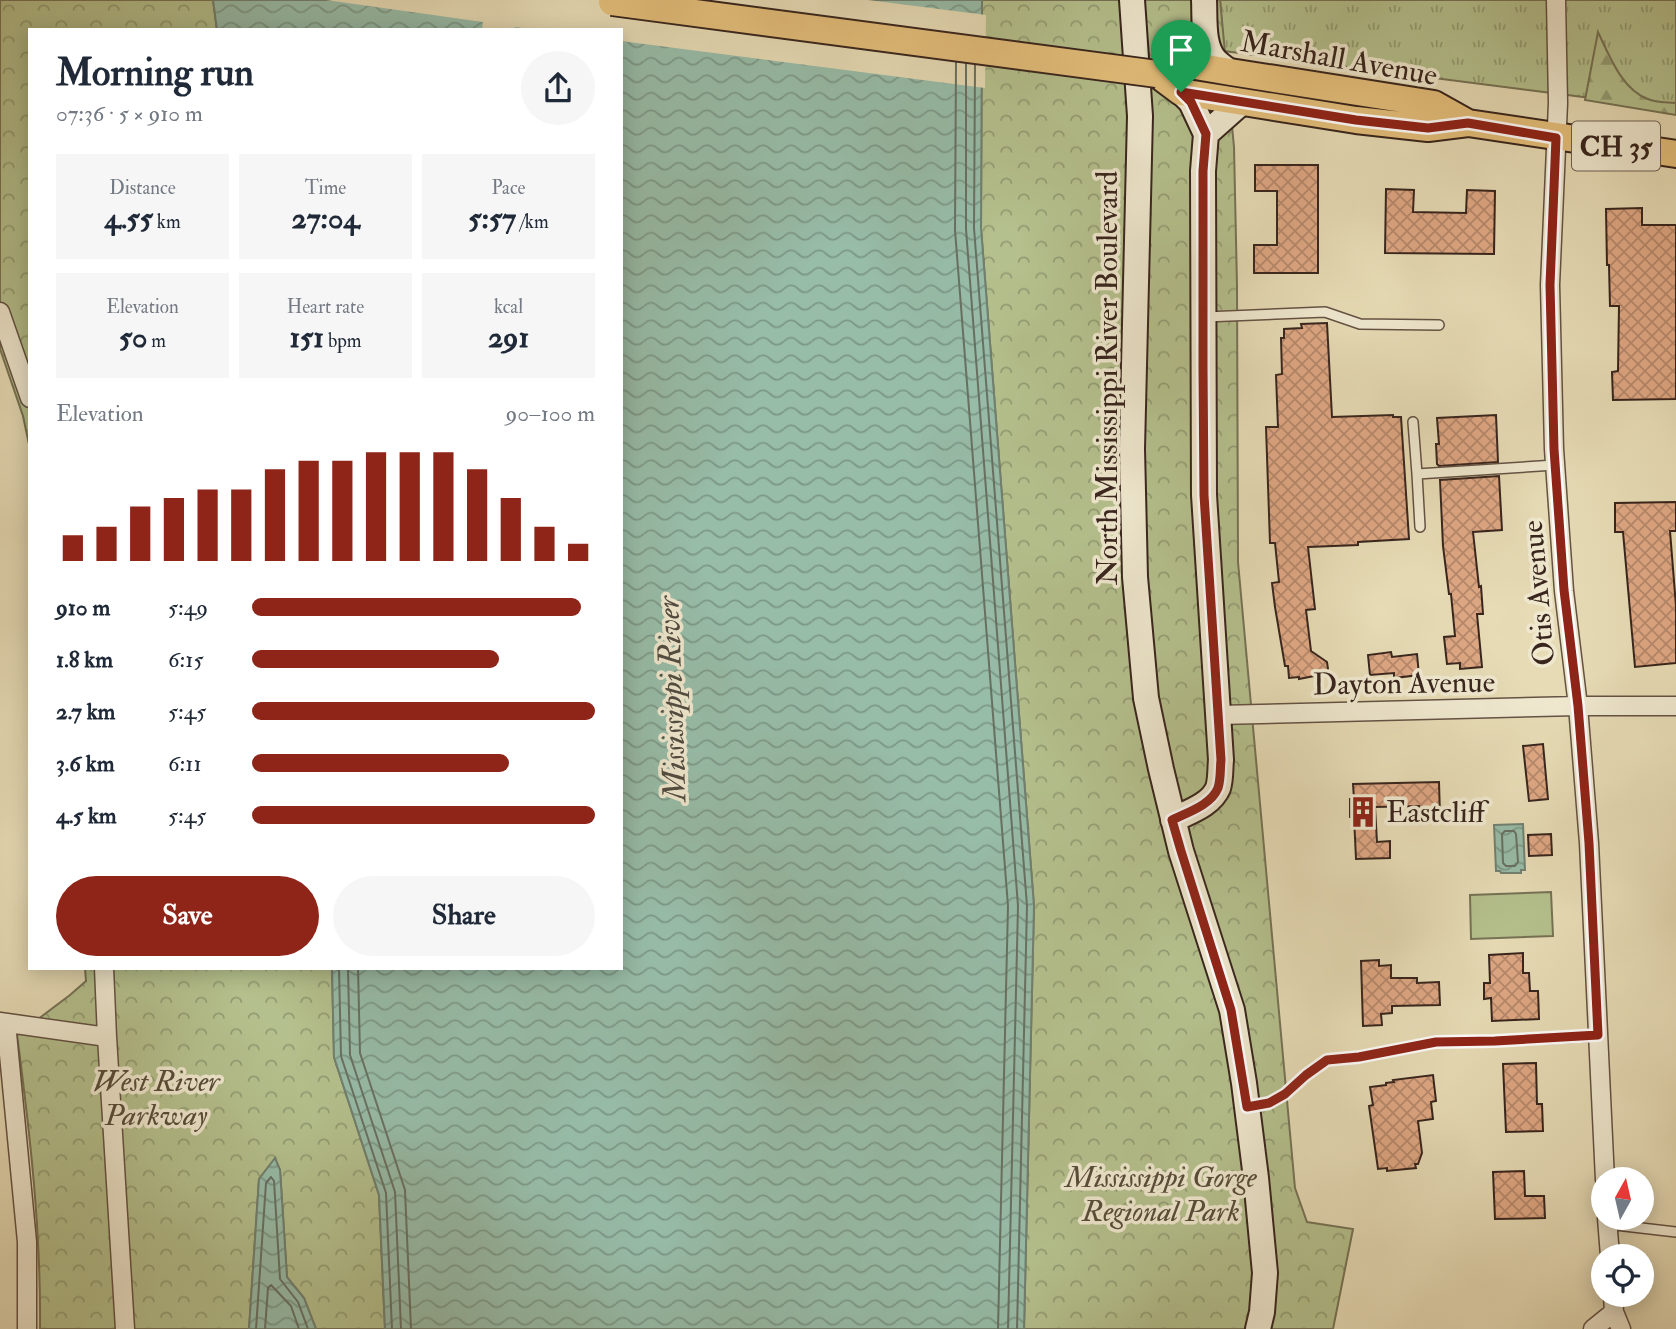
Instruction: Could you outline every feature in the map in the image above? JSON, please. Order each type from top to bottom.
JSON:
[{"type":"main road","name":"Marshall Avenue","points":[[606,1],[1168,68],[1230,72],[1434,104],[1468,123]]},
{"type":"main road","name":"Marshall Avenue","points":[[1168,68],[1181,92],[1356,120],[1428,128],[1468,123],[1676,154]]},
{"type":"street","name":"North Mississippi River Boulevard","points":[[1132,0],[1140,116],[1132,449],[1135,577],[1146,698],[1172,820],[1231,1010],[1247,1107],[1265,1273],[1258,1329]]},
{"type":"street","points":[[1204,0],[1208,46],[1214,60],[1230,72]]},
{"type":"street","name":"Otis Avenue","points":[[1556,0],[1558,103],[1550,285],[1555,465],[1564,590],[1578,706],[1589,843],[1604,1167]]},
{"type":"street","points":[[1168,68],[1196,41],[1205,27]]},
{"type":"street","points":[[1172,820],[1204,804],[1214,795],[1219,785],[1221,760],[1204,495],[1203,171],[1206,134],[1191,102],[1181,92]]},
{"type":"street","points":[[1206,134],[1242,102]]},
{"type":"street","points":[[0,312],[28,392]]},
{"type":"street","name":"Dayton Avenue","points":[[1218,715],[1676,706]]},
{"type":"street","points":[[104,970],[125,1329]]},
{"type":"street","points":[[27,1329],[27,1242],[3,1022],[107,1037]]},
{"type":"street","points":[[1593,1329],[1616,1312]]},
{"type":"lane","points":[[1203,317],[1325,312],[1360,324],[1439,325]]},
{"type":"lane","points":[[1413,422],[1420,527]]},
{"type":"lane","points":[[1417,474],[1555,465]]},
{"type":"lane","points":[[1247,1107],[1269,1103],[1285,1094],[1327,1060],[1359,1057],[1436,1042],[1598,1035]]},
{"type":"lane","points":[[1654,1228],[1676,1232]]},
{"type":"green space","points":[[0,0],[213,0],[217,28],[28,28],[28,440],[23,416],[0,349]]},
{"type":"green space","name":"Mississippi Gorge Regional Park","points":[[982,0],[1220,0],[1234,147],[1238,562],[1295,1188],[1307,1222],[1353,1229],[1333,1329],[1024,1329],[1034,906],[981,228]]},
{"type":"green space","points":[[1220,0],[1676,0],[1676,111],[1224,51]]},
{"type":"green space","points":[[1598,32],[1617,71],[1631,88],[1651,100],[1676,103],[1676,115],[1585,100]]},
{"type":"green space","points":[[1551,892],[1553,936],[1471,939],[1470,895]]},
{"type":"green space","name":"West River Parkway","points":[[85,970],[332,970],[334,1057],[379,1195],[385,1329],[316,1329],[304,1298],[287,1278],[280,1170],[275,1159],[259,1179],[249,1329],[40,1329],[34,1182],[17,1035],[86,981]]},
{"type":"water","name":"Mississippi River","points":[[213,0],[982,0],[981,228],[1034,906],[1024,1329],[385,1329],[379,1195],[334,1057],[332,970],[623,970],[623,28],[217,28]]},
{"type":"water","points":[[1523,824],[1525,870],[1521,870],[1521,873],[1496,871],[1494,825]]},
{"type":"water","points":[[275,1158],[280,1170],[287,1277],[304,1298],[316,1329],[249,1329],[259,1179]]},
{"type":"pier","points":[[326,0],[868,0],[986,15],[985,88],[623,41],[623,28],[482,28],[483,22]]},
{"type":"building","points":[[1255,165],[1318,165],[1318,273],[1254,273],[1254,245],[1277,245],[1277,191],[1255,191]]},
{"type":"building","points":[[1386,189],[1414,190],[1413,212],[1466,213],[1467,190],[1495,191],[1494,254],[1385,253]]},
{"type":"building","points":[[1642,208],[1642,225],[1676,225],[1676,399],[1613,400],[1612,372],[1618,371],[1619,306],[1610,306],[1606,209]]},
{"type":"building","points":[[1327,323],[1332,417],[1401,417],[1409,539],[1308,547],[1315,609],[1306,610],[1311,651],[1327,662],[1328,669],[1324,674],[1299,679],[1289,678],[1288,666],[1285,666],[1275,607],[1272,583],[1279,582],[1275,543],[1270,543],[1266,427],[1278,427],[1276,375],[1282,374],[1281,338],[1284,338],[1284,329],[1302,328],[1301,324]]},
{"type":"building","points":[[1496,415],[1498,462],[1437,464],[1437,418]]},
{"type":"building","points":[[1499,476],[1502,530],[1473,532],[1483,614],[1477,614],[1482,667],[1460,669],[1460,663],[1447,664],[1444,637],[1455,636],[1443,546],[1440,480]]},
{"type":"building","points":[[1676,502],[1676,531],[1670,531],[1676,606],[1676,663],[1635,667],[1623,532],[1615,532],[1615,503]]},
{"type":"building","points":[[1391,652],[1392,657],[1417,654],[1419,675],[1394,678],[1394,673],[1370,675],[1368,655]]},
{"type":"building","points":[[1543,744],[1548,799],[1529,801],[1523,746]]},
{"type":"building","name":"Eastcliff","points":[[1439,782],[1440,816],[1419,817],[1419,806],[1375,807],[1377,842],[1390,841],[1390,858],[1356,859],[1354,817],[1350,817],[1350,799],[1354,799],[1353,784]]},
{"type":"building","points":[[1551,834],[1552,855],[1529,856],[1528,835]]},
{"type":"building","points":[[1523,953],[1523,973],[1529,973],[1530,991],[1538,991],[1539,1019],[1492,1021],[1491,998],[1484,999],[1484,983],[1490,983],[1489,955]]},
{"type":"building","points":[[1379,960],[1379,966],[1391,965],[1391,978],[1417,978],[1417,983],[1439,982],[1440,1005],[1392,1006],[1392,1013],[1381,1014],[1382,1025],[1363,1026],[1361,961]]},
{"type":"building","points":[[1536,1063],[1537,1104],[1542,1104],[1543,1131],[1506,1132],[1503,1064]]},
{"type":"building","points":[[1433,1075],[1436,1101],[1431,1102],[1433,1119],[1418,1121],[1422,1153],[1418,1164],[1415,1164],[1416,1168],[1387,1171],[1387,1168],[1378,1169],[1369,1106],[1373,1105],[1370,1087],[1386,1085],[1394,1082],[1393,1080]]},
{"type":"building","points":[[1524,1171],[1525,1196],[1544,1196],[1545,1218],[1495,1219],[1493,1172]]},
{"type":"place","name":"Eastcliff","points":[[1363,812]]},
{"type":"route","points":[[1181,92],[1356,120],[1428,128],[1468,123],[1556,138],[1550,285],[1554,449],[1564,590],[1578,706],[1589,843],[1598,1035],[1436,1042],[1359,1057],[1327,1060],[1285,1094],[1269,1103],[1247,1107],[1231,1010],[1172,820],[1204,804],[1214,795],[1219,785],[1221,760],[1204,495],[1203,171],[1206,134],[1191,102],[1181,92]]}]
